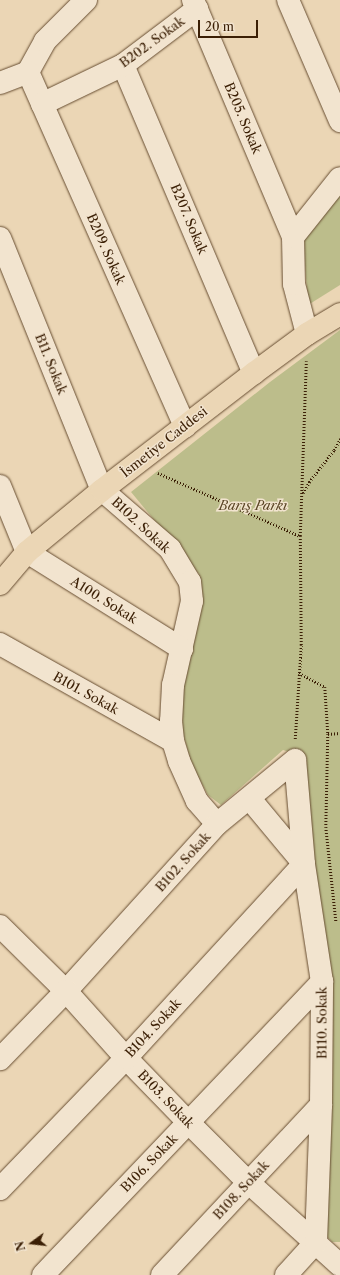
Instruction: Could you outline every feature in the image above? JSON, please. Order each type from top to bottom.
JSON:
[{"type":"main road","name":"İsmetiye Caddesi","points":[[0,584],[27,552],[102,490],[254,373],[307,334],[340,314]]},
{"type":"street","points":[[0,84],[28,72],[45,41],[86,0]]},
{"type":"street","points":[[288,0],[340,121]]},
{"type":"street","name":"B202. Sokak","points":[[42,104],[123,65],[195,4]]},
{"type":"street","name":"B205. Sokak","points":[[195,4],[293,237]]},
{"type":"street","name":"B207. Sokak","points":[[123,65],[254,373]]},
{"type":"street","name":"B209. Sokak","points":[[28,72],[185,427]]},
{"type":"street","points":[[307,334],[294,284],[293,237],[340,178]]},
{"type":"street","name":"B11. Sokak","points":[[0,238],[102,490]]},
{"type":"street","points":[[0,486],[27,552]]},
{"type":"street","name":"B102. Sokak","points":[[0,1059],[66,992],[217,824],[197,801],[179,761],[173,741],[171,721],[173,685],[192,601],[190,582],[170,549],[102,490]]},
{"type":"street","name":"A100. Sokak","points":[[27,552],[182,649]]},
{"type":"street","name":"B101. Sokak","points":[[0,644],[173,741]]},
{"type":"street","points":[[217,824],[250,799],[295,760]]},
{"type":"street","name":"B110. Sokak","points":[[295,760],[304,864],[322,982],[321,1106],[316,1242]]},
{"type":"street","points":[[250,799],[304,864]]},
{"type":"street","name":"B104. Sokak","points":[[0,1189],[126,1058],[304,864]]},
{"type":"street","name":"B103. Sokak","points":[[0,926],[66,992],[126,1058],[248,1182],[340,1265]]},
{"type":"street","name":"B106. Sokak","points":[[42,1275],[322,982]]},
{"type":"street","name":"B108. Sokak","points":[[162,1275],[321,1106]]},
{"type":"street","points":[[286,1275],[316,1242]]},
{"type":"path","points":[[295,760],[301,645],[300,536],[307,334]]},
{"type":"path","points":[[302,494],[309,482],[334,450],[340,439]]},
{"type":"path","points":[[135,466],[156,472],[300,536]]},
{"type":"path","points":[[299,673],[325,686],[328,734],[326,827],[337,929]]},
{"type":"path","points":[[328,734],[340,733]]},
{"type":"green space","points":[[340,194],[340,285],[308,305],[303,238]]},
{"type":"green space","name":"Barış Parkı","points":[[340,330],[340,1242],[332,1242],[323,1232],[305,757],[283,750],[221,805],[208,795],[192,766],[181,726],[184,675],[196,623],[199,574],[131,492],[270,382]]}]
